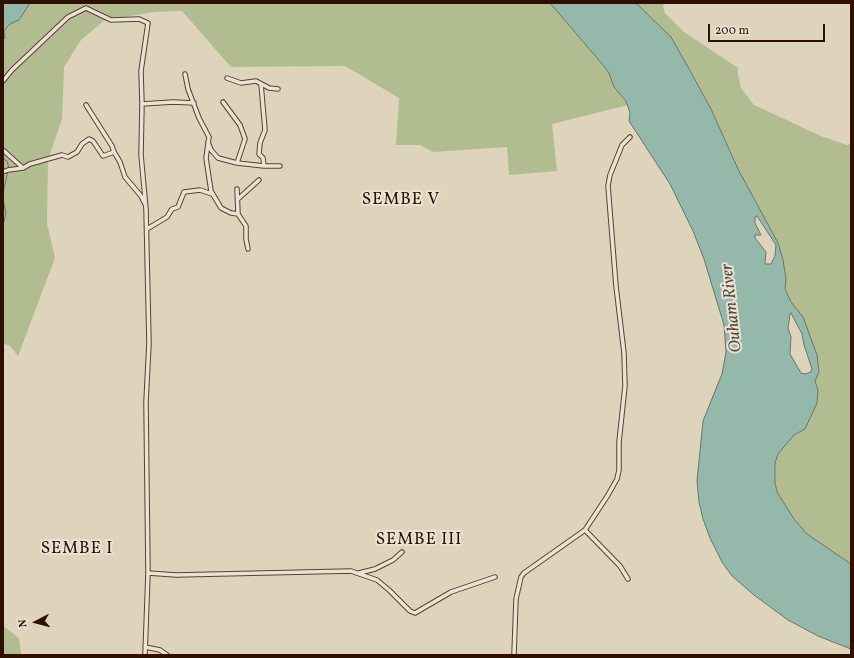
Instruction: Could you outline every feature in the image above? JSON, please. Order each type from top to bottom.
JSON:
[{"type":"street","points":[[3,81],[12,70],[68,17],[86,8],[111,20],[139,19],[148,23],[141,71],[141,155],[147,229],[149,343],[146,402],[148,573],[145,655]]},
{"type":"street","points":[[186,74],[188,88],[199,118],[209,137],[206,158],[211,192],[221,208],[231,213],[238,214]]},
{"type":"street","points":[[227,78],[241,83],[256,81],[269,88],[278,89]]},
{"type":"street","points":[[261,84],[265,130],[260,143],[259,154],[263,158],[264,166]]},
{"type":"street","points":[[142,104],[173,102],[194,104]]},
{"type":"street","points":[[223,102],[240,125],[245,138],[237,163]]},
{"type":"street","points":[[86,105],[112,146],[125,177],[141,196],[146,209]]},
{"type":"street","points":[[514,655],[516,599],[521,578],[524,573],[585,530],[617,479],[619,470],[619,442],[625,386],[624,353],[616,286],[608,186],[610,175],[622,145],[630,137]]},
{"type":"street","points":[[3,172],[23,168],[30,164],[62,155],[68,157],[77,152],[82,144],[89,139],[93,141],[103,156],[114,152]]},
{"type":"street","points":[[208,141],[211,150],[218,158],[237,163],[280,166]]},
{"type":"street","points":[[3,150],[23,168]]},
{"type":"street","points":[[238,199],[259,180]]},
{"type":"street","points":[[238,189],[238,214],[246,226],[248,249]]},
{"type":"street","points":[[147,229],[167,217],[172,209],[178,207],[184,192],[200,190],[213,195]]},
{"type":"street","points":[[585,530],[620,566],[628,579]]},
{"type":"street","points":[[358,574],[387,564],[402,552]]},
{"type":"street","points":[[148,573],[176,575],[351,571],[377,580],[390,590],[410,611],[415,613],[451,592],[495,577]]},
{"type":"street","points":[[146,647],[160,650],[167,655]]},
{"type":"shaded area","points":[[30,3],[550,3],[603,65],[609,73],[614,87],[628,105],[552,124],[557,171],[509,175],[507,147],[433,152],[420,145],[396,145],[399,98],[345,66],[231,67],[182,11],[155,12],[105,20],[81,40],[64,67],[62,119],[48,160],[47,224],[55,258],[18,356],[10,346],[3,343],[3,40],[5,38],[4,32],[7,27],[19,20]]},
{"type":"shaded area","points":[[636,3],[665,3],[663,6],[665,13],[684,32],[738,68],[741,88],[754,105],[821,136],[847,145],[851,144],[851,564],[807,534],[794,519],[777,492],[775,483],[775,463],[778,454],[794,435],[805,429],[818,390],[815,381],[819,371],[803,317],[791,302],[785,289],[786,279],[778,243],[738,169],[711,109],[671,37]]},
{"type":"shaded area","points":[[3,626],[19,638],[21,655],[3,655]]},
{"type":"water","points":[[3,3],[30,3],[19,20],[7,27],[4,32],[5,38],[3,40]]},
{"type":"water","name":"Ouham River","points":[[550,3],[636,3],[671,37],[711,109],[738,169],[778,243],[786,279],[785,289],[791,302],[803,317],[817,355],[819,372],[815,381],[818,390],[817,403],[805,429],[794,435],[778,454],[775,463],[775,483],[777,492],[794,519],[807,534],[851,564],[851,649],[818,636],[788,620],[754,595],[732,576],[722,562],[710,538],[699,502],[697,481],[703,421],[722,374],[726,352],[724,325],[704,259],[693,231],[670,184],[629,121],[630,113],[626,101],[614,87],[609,73]],"holes":[[[757,216],[776,245],[775,256],[771,264],[765,264],[766,252],[755,238],[755,235],[761,235],[755,223],[755,217]],[[791,313],[802,334],[812,369],[811,372],[805,374],[801,373],[790,354],[791,337],[788,328]]]},
{"type":"waterway","points":[[3,159],[7,161],[9,168]]},
{"type":"waterway","points":[[3,225],[6,213],[3,199],[4,188],[8,171]]},
{"type":"district","name":"SEMBE V","points":[[401,201]]},
{"type":"district","name":"SEMBE III","points":[[419,541]]},
{"type":"district","name":"SEMBE I","points":[[77,550]]}]
